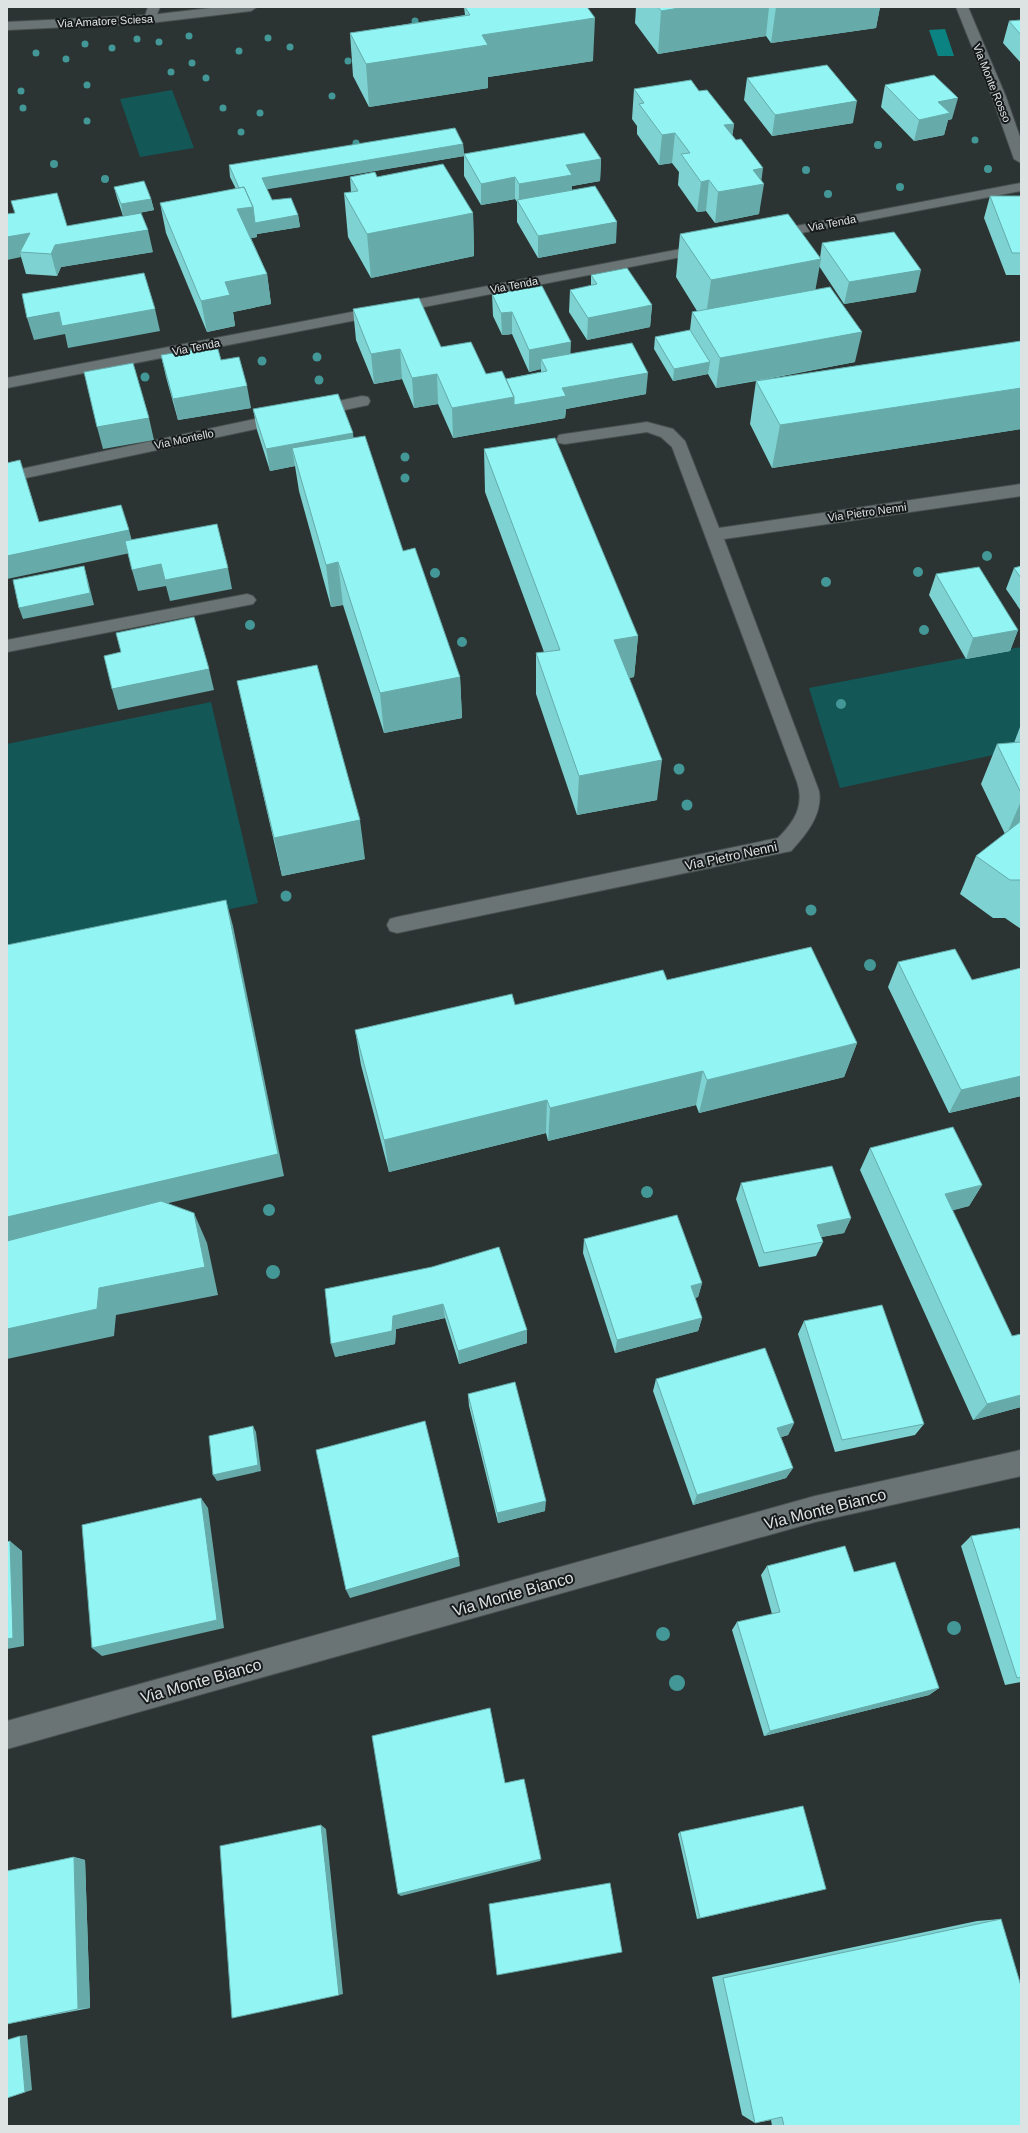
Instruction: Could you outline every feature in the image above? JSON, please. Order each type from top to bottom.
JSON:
[{"type":"street","name":"Via Amatore Sciesa","points":[[7,26],[152,13],[251,7]]},
{"type":"street","name":"Via Monte Rosso","points":[[962,7],[999,97],[1021,158]]},
{"type":"street","name":"Via Tenda","points":[[756,238],[1021,187]]},
{"type":"street","name":"Via Tenda","points":[[7,383],[725,244]]},
{"type":"street","name":"Via Montello","points":[[7,477],[362,401]]},
{"type":"street","name":"Via Pietro Nenni","points":[[397,925],[784,845],[801,827],[806,815],[810,798],[801,766],[679,445],[666,433],[647,428],[565,439]]},
{"type":"street","name":"Via Pietro Nenni","points":[[714,535],[1021,490]]},
{"type":"street","points":[[7,646],[247,600]]},
{"type":"street","name":"Via Monte Bianco","points":[[7,1735],[815,1509],[1021,1463]]},
{"type":"shaded area","points":[[945,29],[954,56],[938,56],[929,30]]},
{"type":"shaded area","points":[[172,90],[194,148],[140,157],[120,99]]},
{"type":"shaded area","points":[[1021,647],[1021,749],[840,788],[809,688]]},
{"type":"shaded area","points":[[211,702],[258,903],[7,957],[7,744]]},
{"type":"building","points":[[465,7],[587,7],[595,18],[482,35],[488,45],[366,64],[350,33],[470,15]]},
{"type":"building","points":[[658,7],[685,7],[661,11]]},
{"type":"building","points":[[1021,20],[1021,35],[1009,21]]},
{"type":"building","points":[[827,65],[857,101],[775,115],[747,78]]},
{"type":"building","points":[[934,75],[958,98],[938,102],[950,113],[919,120],[885,85]]},
{"type":"building","points":[[691,80],[699,91],[707,90],[734,124],[724,125],[736,140],[741,139],[763,168],[753,170],[764,184],[718,192],[709,180],[701,182],[681,154],[690,153],[675,133],[662,135],[639,104],[644,103],[634,89]]},
{"type":"building","points":[[455,128],[463,144],[262,178],[272,200],[291,198],[298,215],[255,223],[253,207],[244,187],[239,188],[229,165]]},
{"type":"building","points":[[584,133],[601,159],[566,165],[572,175],[519,184],[515,177],[481,184],[464,154]]},
{"type":"building","points":[[443,164],[473,213],[367,234],[344,193],[358,191],[350,177],[375,172],[377,177]]},
{"type":"building","points":[[144,181],[151,199],[121,204],[114,187]]},
{"type":"building","points":[[595,186],[617,222],[538,236],[517,200]]},
{"type":"building","points":[[244,187],[253,207],[237,209],[267,274],[225,282],[230,295],[201,301],[160,203]]},
{"type":"building","points":[[57,193],[67,226],[141,213],[148,230],[55,245],[51,254],[20,252],[30,233],[7,237],[7,214],[15,213],[11,201]]},
{"type":"building","points":[[990,196],[1021,196],[1021,253],[1012,253]]},
{"type":"building","points":[[788,214],[821,259],[711,280],[680,234]]},
{"type":"building","points":[[894,232],[921,270],[849,282],[822,243]]},
{"type":"building","points":[[627,268],[652,305],[588,318],[570,290],[597,284],[591,275]]},
{"type":"building","points":[[144,273],[155,309],[62,326],[59,312],[27,318],[22,294]]},
{"type":"building","points":[[542,286],[571,342],[529,350],[512,312],[501,313],[492,294]]},
{"type":"building","points":[[830,287],[862,332],[720,358],[692,312]]},
{"type":"building","points":[[419,298],[441,347],[471,342],[486,374],[502,371],[514,397],[452,408],[437,374],[412,378],[400,349],[371,354],[353,309]]},
{"type":"building","points":[[690,330],[710,362],[674,369],[655,337]]},
{"type":"building","points":[[1021,341],[1021,388],[780,425],[756,381]]},
{"type":"building","points":[[632,343],[648,373],[562,388],[566,396],[514,405],[514,397],[506,379],[547,371],[541,359]]},
{"type":"building","points":[[217,346],[221,360],[239,357],[247,386],[173,399],[161,355]]},
{"type":"building","points":[[133,363],[149,418],[97,427],[84,372]]},
{"type":"building","points":[[338,394],[353,433],[266,449],[253,409]]},
{"type":"building","points":[[365,436],[403,551],[415,548],[460,677],[380,693],[338,562],[326,565],[292,448]]},
{"type":"building","points":[[555,438],[638,636],[614,640],[662,760],[579,776],[536,653],[560,650],[484,449]]},
{"type":"building","points":[[20,460],[39,522],[121,505],[129,530],[7,556],[7,463]]},
{"type":"building","points":[[217,524],[228,568],[165,580],[161,564],[132,570],[125,541]]},
{"type":"building","points":[[84,566],[90,593],[19,608],[13,580]]},
{"type":"building","points":[[1021,566],[1021,578],[1014,568]]},
{"type":"building","points":[[979,567],[1018,630],[973,638],[936,574]]},
{"type":"building","points":[[194,617],[209,669],[112,689],[104,656],[121,652],[116,633]]},
{"type":"building","points":[[317,665],[360,820],[274,838],[237,681]]},
{"type":"building","points":[[1021,742],[1021,793],[997,744]]},
{"type":"building","points":[[1021,821],[1021,880],[1010,880],[976,856]]},
{"type":"building","points":[[226,900],[278,1154],[7,1217],[7,945]]},
{"type":"building","points":[[811,947],[857,1043],[707,1080],[703,1071],[550,1108],[547,1100],[384,1140],[355,1030],[512,994],[515,1005],[663,970],[667,980]]},
{"type":"building","points":[[955,949],[972,980],[1021,968],[1021,1076],[961,1090],[898,962]]},
{"type":"building","points":[[953,1127],[982,1185],[945,1194],[1012,1336],[1021,1334],[1021,1395],[987,1404],[870,1148]]},
{"type":"building","points":[[832,1166],[851,1218],[817,1225],[823,1242],[764,1253],[741,1183]]},
{"type":"building","points":[[161,1201],[194,1213],[205,1267],[99,1288],[97,1309],[7,1329],[7,1241]]},
{"type":"building","points":[[677,1215],[702,1283],[691,1286],[702,1318],[617,1340],[584,1239]]},
{"type":"building","points":[[499,1247],[527,1330],[458,1351],[443,1304],[393,1316],[392,1331],[331,1344],[325,1289],[432,1267]]},
{"type":"building","points":[[882,1305],[924,1424],[842,1440],[804,1321]]},
{"type":"building","points":[[765,1348],[794,1423],[777,1428],[793,1468],[697,1495],[656,1379]]},
{"type":"building","points":[[515,1382],[546,1501],[497,1513],[468,1394]]},
{"type":"building","points":[[425,1421],[459,1557],[346,1590],[316,1450]]},
{"type":"building","points":[[253,1426],[258,1465],[213,1475],[209,1436]]},
{"type":"building","points":[[201,1498],[217,1620],[92,1648],[82,1525]]},
{"type":"building","points":[[1019,1528],[1021,1532],[1021,1677],[1017,1678],[971,1536]]},
{"type":"building","points":[[10,1541],[13,1638],[7,1639],[7,1542]]},
{"type":"building","points":[[845,1546],[854,1572],[895,1562],[939,1688],[770,1731],[737,1622],[780,1612],[767,1566]]},
{"type":"building","points":[[490,1708],[505,1783],[524,1779],[541,1859],[398,1894],[372,1736]]},
{"type":"building","points":[[803,1806],[826,1889],[700,1918],[680,1832]]},
{"type":"building","points":[[321,1825],[339,1995],[232,2018],[220,1846]]},
{"type":"building","points":[[74,1857],[78,2009],[7,2024],[7,1871]]},
{"type":"building","points":[[610,1883],[622,1952],[497,1975],[489,1904]]},
{"type":"building","points":[[1001,1919],[1021,1986],[1021,2126],[784,2126],[782,2117],[755,2123],[723,1978]]},
{"type":"building","points":[[20,2036],[25,2092],[7,2098],[7,2040]]}]
